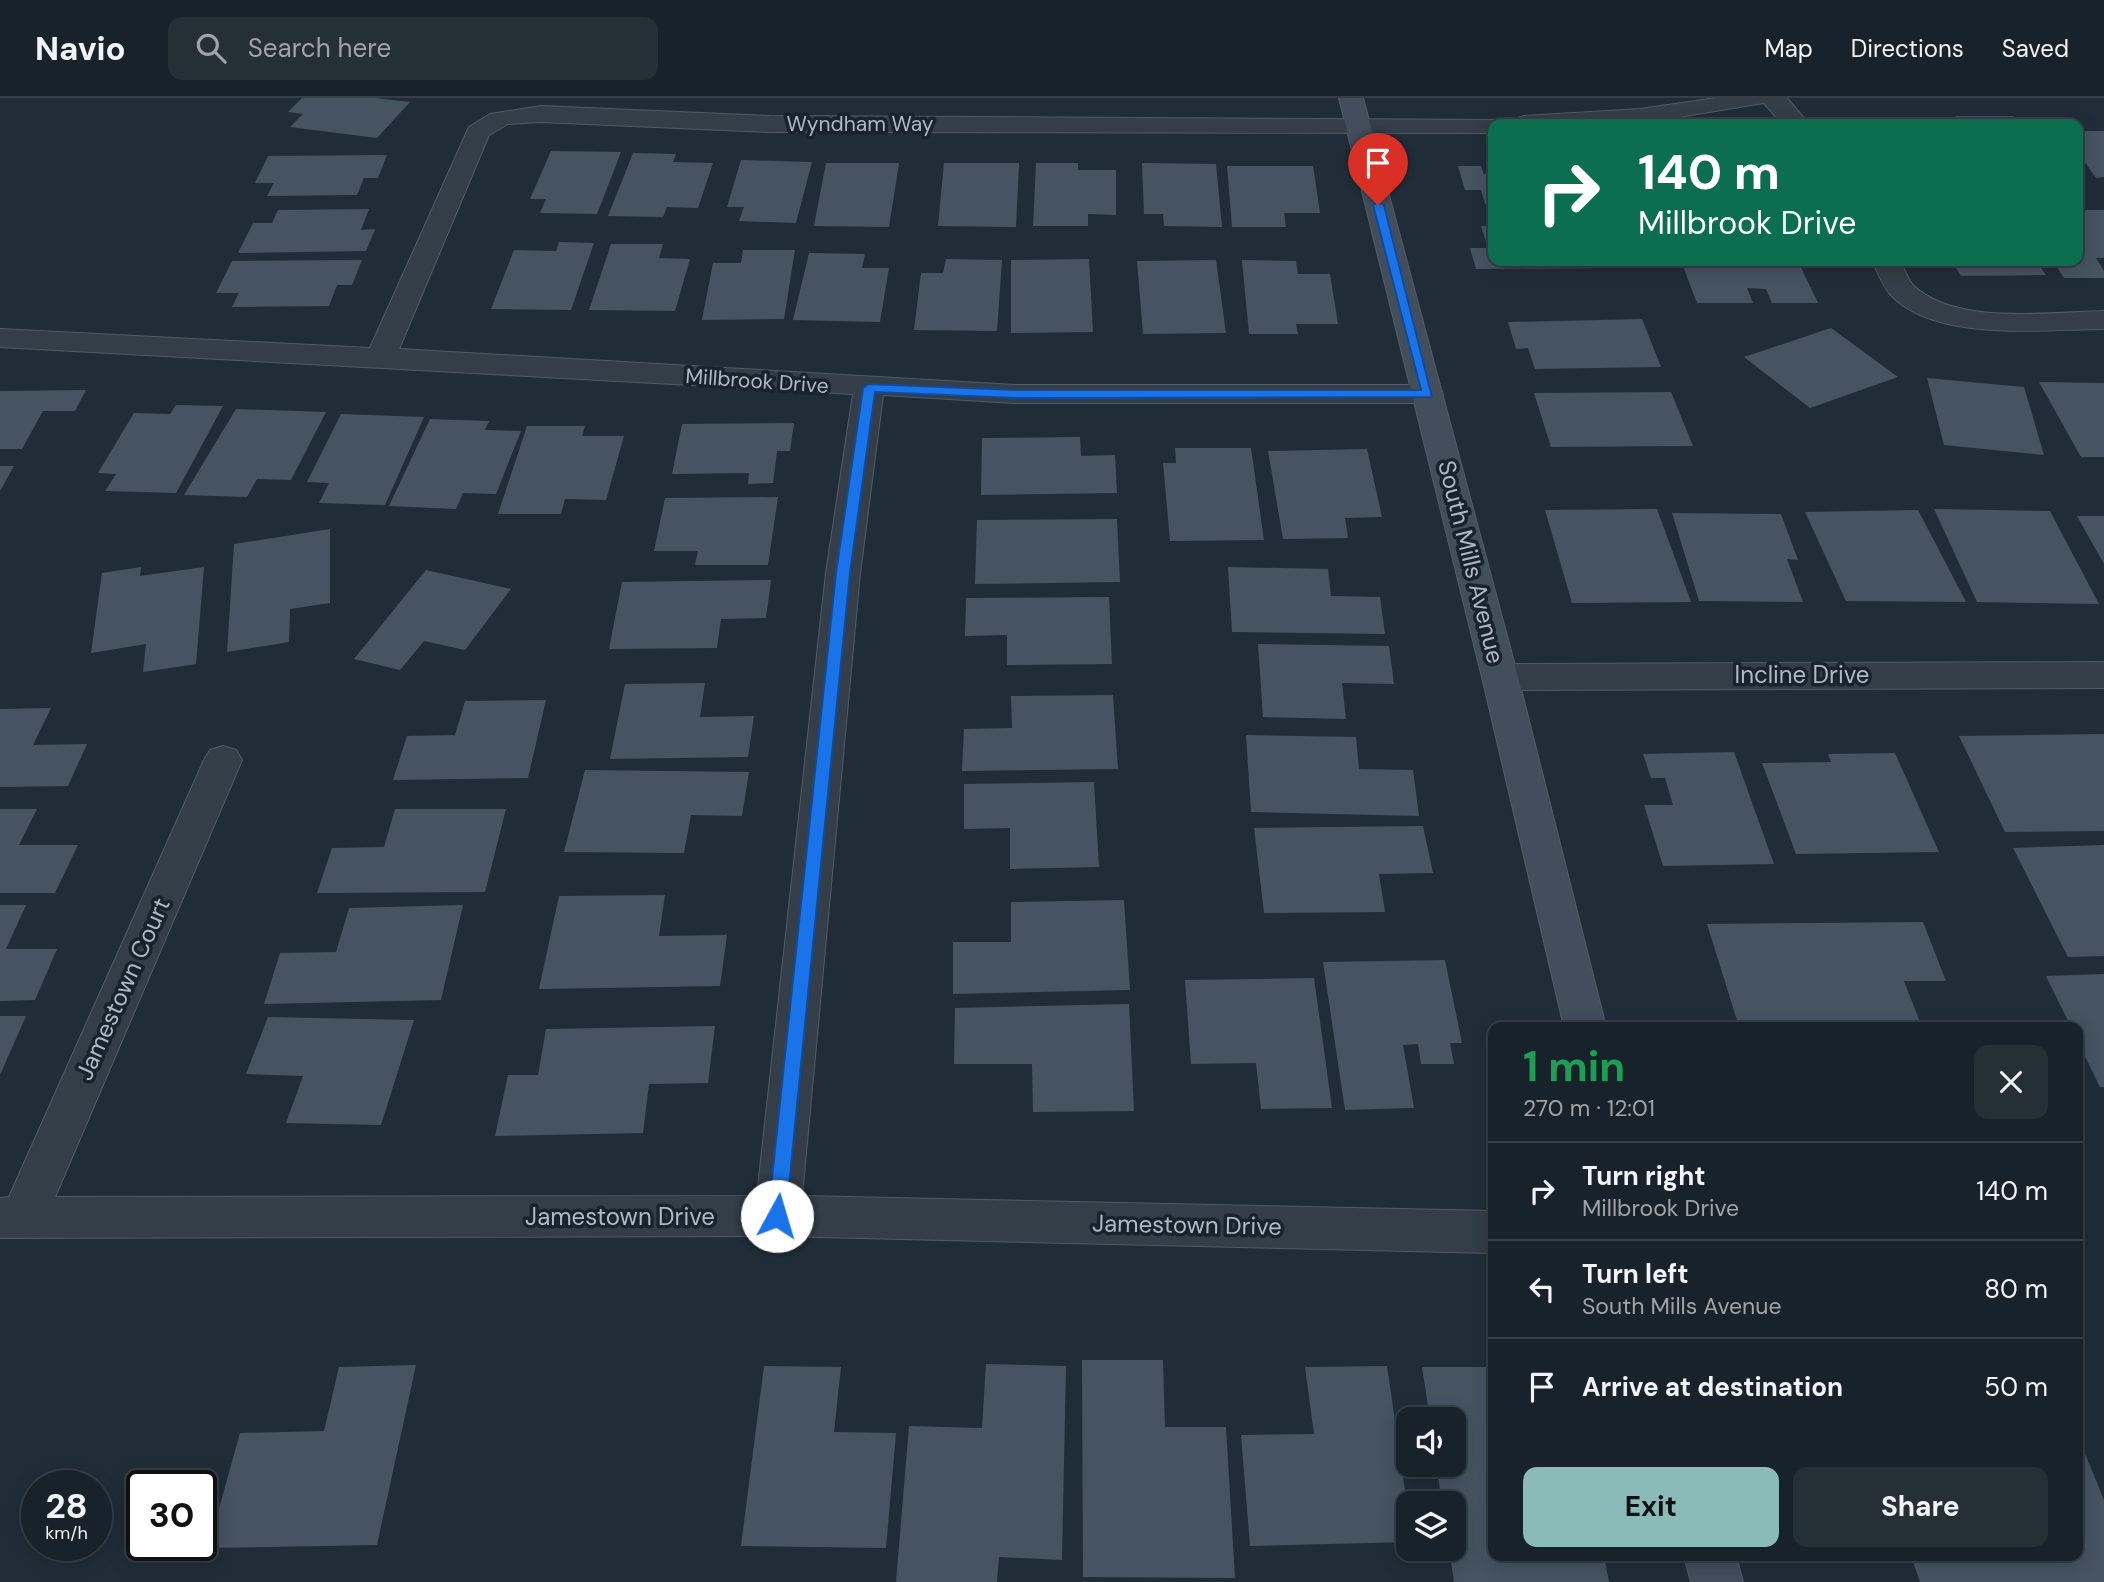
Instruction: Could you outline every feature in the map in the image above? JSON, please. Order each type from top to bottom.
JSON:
[{"type":"street","points":[[1626,119],[1702,110],[1755,98]]},
{"type":"street","points":[[1773,98],[1792,119]]},
{"type":"street","name":"Wyndham Way","points":[[381,357],[478,132],[487,123],[512,116],[541,114],[770,124],[1354,111],[1488,124]]},
{"type":"street","name":"South Mills Avenue","points":[[1354,111],[1500,677],[1584,1022]]},
{"type":"street","points":[[1889,266],[1901,289],[1923,307],[1970,319],[2104,320]]},
{"type":"street","name":"Millbrook Drive","points":[[0,338],[1015,394],[1428,394]]},
{"type":"street","points":[[777,1216],[843,573],[869,388]]},
{"type":"street","name":"Incline Drive","points":[[1500,677],[2104,675]]},
{"type":"street","name":"Jamestown Court","points":[[12,1218],[223,760]]},
{"type":"street","name":"Jamestown Drive","points":[[12,1218],[777,1216],[1488,1232]]},
{"type":"street","points":[[1711,1561],[1717,1582]]},
{"type":"building","points":[[302,98],[376,98],[410,102],[377,138],[290,127],[303,114],[288,112]]},
{"type":"building","points":[[1955,116],[2013,116],[2016,119],[1957,119]]},
{"type":"building","points":[[1943,118],[1944,119],[1861,119]]},
{"type":"building","points":[[2083,131],[2104,131],[2104,177],[2096,178],[2083,160]]},
{"type":"building","points":[[551,151],[621,152],[597,214],[540,213],[546,199],[530,199]]},
{"type":"building","points":[[633,153],[676,154],[673,162],[713,163],[698,208],[667,207],[663,217],[608,216]]},
{"type":"building","points":[[387,155],[378,178],[364,178],[357,195],[267,196],[274,183],[255,183],[268,156]]},
{"type":"building","points":[[741,160],[812,162],[796,223],[739,221],[744,207],[727,207]]},
{"type":"building","points":[[826,163],[899,163],[889,227],[814,226]]},
{"type":"building","points":[[944,163],[1019,163],[1016,227],[938,226]]},
{"type":"building","points":[[1036,163],[1078,163],[1078,170],[1116,170],[1116,215],[1088,214],[1088,226],[1033,226]]},
{"type":"building","points":[[1142,163],[1216,164],[1222,227],[1164,226],[1163,214],[1144,214]]},
{"type":"building","points":[[1227,166],[1313,166],[1320,213],[1284,213],[1286,227],[1232,227]]},
{"type":"building","points":[[1458,166],[1481,166],[1484,174],[1488,174],[1488,204],[1485,204],[1481,190],[1465,190]]},
{"type":"building","points":[[369,209],[361,230],[375,229],[366,251],[238,253],[253,223],[272,223],[278,210]]},
{"type":"building","points":[[2083,210],[2104,210],[2104,258],[2096,258],[2104,271],[2104,278],[2064,278],[2056,266],[2083,266]]},
{"type":"building","points":[[1481,226],[1488,226],[1488,248]]},
{"type":"building","points":[[559,242],[594,243],[571,310],[491,309],[514,250],[556,251]]},
{"type":"building","points":[[611,244],[663,244],[659,258],[690,259],[675,311],[589,310]]},
{"type":"building","points":[[1470,248],[1488,248],[1488,266],[1604,268],[1476,269]]},
{"type":"building","points":[[743,250],[795,250],[784,319],[702,320],[713,263],[741,263]]},
{"type":"building","points":[[809,253],[865,254],[862,268],[889,268],[880,322],[793,320]]},
{"type":"building","points":[[946,259],[1002,260],[997,331],[914,330],[921,273],[943,273]]},
{"type":"building","points":[[1089,259],[1093,332],[1011,333],[1011,260]]},
{"type":"building","points":[[362,260],[352,285],[337,285],[329,306],[232,307],[239,293],[216,293],[232,261]]},
{"type":"building","points":[[1216,260],[1226,333],[1143,334],[1137,261]]},
{"type":"building","points":[[1242,260],[1296,261],[1298,274],[1330,274],[1338,324],[1296,324],[1298,334],[1249,334]]},
{"type":"building","points":[[1683,266],[1800,266],[1818,303],[1772,303],[1766,289],[1747,288],[1753,303],[1697,303]]},
{"type":"building","points":[[1955,266],[2040,266],[2046,275],[1961,276]]},
{"type":"building","points":[[1642,319],[1661,367],[1535,369],[1528,348],[1516,349],[1508,322]]},
{"type":"building","points":[[1831,328],[1898,377],[1810,408],[1744,357]]},
{"type":"building","points":[[1927,378],[2024,387],[2044,455],[1944,445]]},
{"type":"building","points":[[2039,382],[2104,383],[2104,457],[2081,457]]},
{"type":"building","points":[[86,390],[75,411],[43,411],[22,449],[0,449],[0,391]]},
{"type":"building","points":[[1671,392],[1693,446],[1551,447],[1534,393]]},
{"type":"building","points":[[176,405],[223,406],[176,493],[105,491],[116,474],[98,473],[134,413],[170,414]]},
{"type":"building","points":[[236,409],[326,412],[291,480],[257,479],[247,497],[184,495]]},
{"type":"building","points":[[341,414],[424,417],[385,505],[319,503],[329,483],[307,482]]},
{"type":"building","points":[[430,419],[489,421],[485,430],[521,431],[496,494],[463,493],[456,509],[389,506]]},
{"type":"building","points":[[794,423],[790,451],[777,451],[773,483],[748,484],[749,473],[672,474],[682,424]]},
{"type":"building","points":[[527,426],[585,426],[582,436],[624,436],[606,500],[565,499],[561,514],[498,514]]},
{"type":"building","points":[[1080,437],[1081,456],[1115,455],[1117,493],[981,495],[982,438]]},
{"type":"building","points":[[1175,448],[1251,448],[1264,540],[1170,541],[1163,463],[1176,463]]},
{"type":"building","points":[[1367,449],[1382,517],[1345,518],[1348,538],[1283,539],[1268,451]]},
{"type":"building","points":[[0,466],[14,466],[0,491]]},
{"type":"building","points":[[778,497],[768,565],[695,565],[698,551],[654,551],[665,498]]},
{"type":"building","points":[[1657,509],[1691,602],[1572,603],[1545,510]]},
{"type":"building","points":[[1934,509],[2050,511],[2099,604],[1977,602]]},
{"type":"building","points":[[1918,510],[1966,602],[1846,601],[1805,512]]},
{"type":"building","points":[[1672,513],[1781,514],[1798,560],[1787,559],[1803,602],[1699,601]]},
{"type":"building","points":[[2077,516],[2104,516],[2104,564]]},
{"type":"building","points":[[1117,519],[1120,582],[975,584],[977,520]]},
{"type":"building","points":[[330,529],[330,603],[290,609],[289,642],[227,652],[234,544]]},
{"type":"building","points":[[141,567],[140,576],[204,567],[196,664],[143,672],[146,644],[91,653],[102,573]]},
{"type":"building","points":[[1228,567],[1328,569],[1331,596],[1380,597],[1385,634],[1232,632]]},
{"type":"building","points":[[426,570],[511,589],[465,650],[424,641],[400,670],[354,659]]},
{"type":"building","points":[[771,580],[766,618],[721,619],[717,648],[609,649],[622,582]]},
{"type":"building","points":[[1109,597],[1112,664],[1007,665],[1007,635],[965,636],[966,598]]},
{"type":"building","points":[[1258,644],[1389,646],[1394,684],[1342,683],[1346,719],[1263,717]]},
{"type":"building","points":[[705,683],[700,717],[754,716],[748,757],[610,759],[625,684]]},
{"type":"building","points":[[1113,695],[1118,769],[962,771],[964,729],[1012,728],[1011,696]]},
{"type":"building","points":[[546,700],[528,778],[393,780],[407,736],[455,735],[465,701]]},
{"type":"building","points":[[51,708],[33,745],[87,744],[68,786],[0,787],[0,709]]},
{"type":"building","points":[[2104,734],[2104,831],[2005,832],[1959,736]]},
{"type":"building","points":[[1246,735],[1356,737],[1359,769],[1413,770],[1419,816],[1251,812]]},
{"type":"building","points":[[1734,752],[1774,864],[1663,866],[1644,805],[1673,805],[1665,778],[1651,778],[1643,754]]},
{"type":"building","points":[[1895,753],[1939,852],[1796,854],[1762,763],[1831,762],[1828,754]]},
{"type":"building","points":[[585,770],[749,772],[742,816],[691,815],[684,853],[564,852]]},
{"type":"building","points":[[1094,782],[1099,867],[1010,869],[1010,828],[964,829],[964,784]]},
{"type":"building","points":[[0,809],[37,809],[19,845],[78,845],[55,893],[0,893]]},
{"type":"building","points":[[395,809],[506,809],[485,892],[317,893],[332,848],[384,847]]},
{"type":"building","points":[[1423,826],[1433,873],[1379,874],[1385,912],[1264,913],[1254,828]]},
{"type":"building","points":[[2104,845],[2104,956],[2068,957],[2013,848]]},
{"type":"building","points":[[665,895],[659,936],[727,935],[720,986],[539,989],[559,896]]},
{"type":"building","points":[[1124,900],[1130,990],[953,994],[953,942],[1011,942],[1011,902]]},
{"type":"building","points":[[0,905],[26,905],[6,949],[57,949],[35,1000],[0,1001]]},
{"type":"building","points":[[463,905],[441,1000],[264,1004],[280,953],[336,952],[349,908]]},
{"type":"building","points":[[1923,922],[1946,981],[1904,981],[1920,1022],[1737,1022],[1707,924]]},
{"type":"building","points":[[1445,960],[1462,1043],[1450,1043],[1454,1064],[1421,1064],[1418,1044],[1403,1045],[1414,1108],[1345,1110],[1323,962]]},
{"type":"building","points":[[2104,974],[2104,1087],[2100,1087],[2083,1052],[2083,1022],[2069,1022],[2046,976]]},
{"type":"building","points":[[1314,978],[1332,1108],[1261,1109],[1256,1063],[1191,1064],[1185,980]]},
{"type":"building","points":[[1129,1004],[1134,1111],[1033,1112],[1032,1064],[954,1064],[955,1008]]},
{"type":"building","points":[[0,1016],[26,1016],[0,1075]]},
{"type":"building","points":[[268,1017],[414,1020],[381,1125],[286,1123],[303,1076],[246,1074]]},
{"type":"building","points":[[715,1026],[708,1083],[649,1084],[643,1133],[495,1136],[508,1075],[538,1075],[546,1029]]},
{"type":"building","points":[[1082,1360],[1163,1360],[1165,1427],[1226,1427],[1235,1578],[1083,1577]]},
{"type":"building","points":[[986,1364],[1066,1366],[1062,1560],[999,1557],[997,1582],[896,1582],[909,1426],[982,1428]]},
{"type":"building","points":[[416,1365],[377,1545],[217,1548],[217,1516],[240,1433],[324,1431],[339,1367]]},
{"type":"building","points":[[764,1366],[841,1367],[834,1432],[896,1433],[886,1548],[741,1546]]},
{"type":"building","points":[[1387,1366],[1396,1428],[1396,1477],[1403,1477],[1405,1491],[1396,1491],[1396,1542],[1250,1546],[1241,1435],[1314,1434],[1305,1367]]},
{"type":"building","points":[[1422,1367],[1488,1367],[1488,1561],[1605,1561],[1609,1582],[1454,1582],[1451,1561],[1466,1561],[1466,1491],[1440,1491],[1438,1477],[1466,1477],[1466,1407],[1428,1407]]},
{"type":"building","points":[[2083,1449],[2104,1500],[2104,1582],[1920,1582],[1913,1561],[2083,1561]]},
{"type":"route","points":[[777,1216],[843,573],[869,388],[1015,394],[1428,394],[1378,205]]}]
